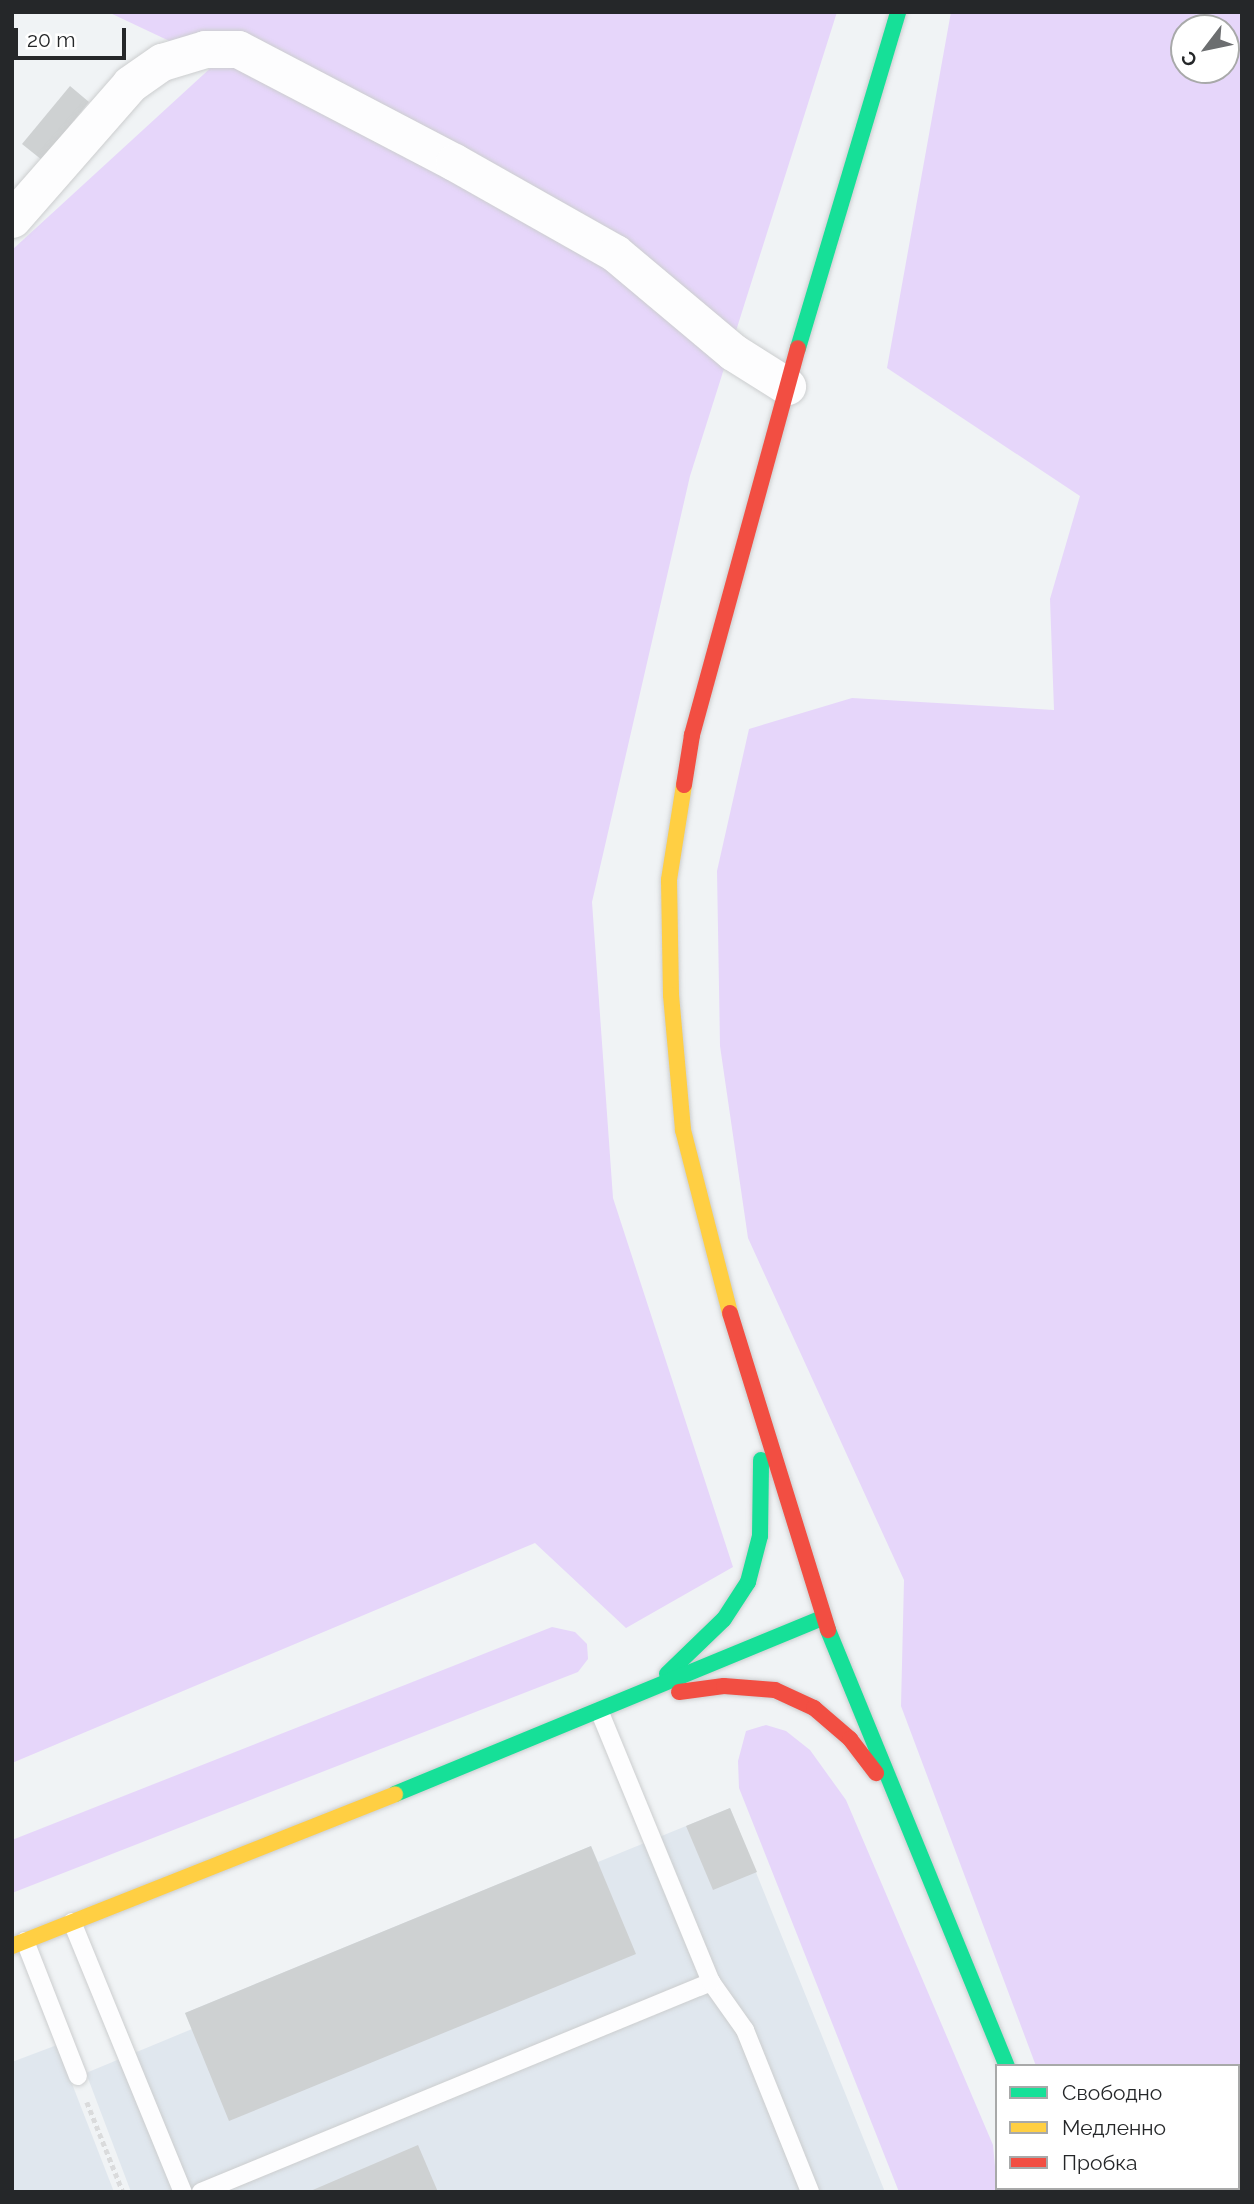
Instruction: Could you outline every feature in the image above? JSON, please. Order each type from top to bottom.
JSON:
[{"type":"main road","points":[[898,12],[788,386],[692,735],[669,880],[671,995],[683,1130],[715,1265],[823,1618],[1006,2064]]},
{"type":"main road","points":[[644,1695],[724,1619],[748,1582],[762,1510],[761,1418]]},
{"type":"main road","points":[[18,1943],[600,1713],[823,1618]]},
{"type":"main road","points":[[644,1695],[724,1686],[775,1690],[814,1708],[850,1740],[903,1808]]},
{"type":"street","points":[[12,219],[130,84],[162,62],[205,50],[239,49],[615,253],[733,352],[788,386]]},
{"type":"lane","points":[[600,1713],[711,1982],[745,2030],[810,2192]]},
{"type":"lane","points":[[72,1922],[183,2192]]},
{"type":"lane","points":[[18,1943],[78,2076]]},
{"type":"lane","points":[[201,2192],[711,1982]]},
{"type":"path","points":[[87,2101],[122,2192]]},
{"type":"shaded area","points":[[108,12],[837,12],[690,476],[592,902],[613,1198],[733,1567],[626,1628],[535,1543],[12,1763],[12,250],[216,63]]},
{"type":"shaded area","points":[[951,12],[1242,12],[1242,2192],[1088,2190],[1240,2190],[1240,2064],[1035,2064],[901,1706],[904,1580],[748,1238],[720,1046],[717,871],[749,729],[852,698],[1054,710],[1050,599],[1080,496],[887,368]]},
{"type":"shaded area","points":[[552,1627],[575,1632],[587,1644],[588,1659],[578,1672],[12,1893],[12,1840]]},
{"type":"shaded area","points":[[766,1725],[786,1731],[810,1750],[846,1800],[993,2145],[995,2190],[1009,2192],[899,2192],[739,1788],[738,1761],[746,1731]]},
{"type":"shaded area","points":[[730,1808],[885,2192],[131,2192],[86,2073],[192,2029],[185,2013],[591,1846],[598,1862]]},
{"type":"shaded area","points":[[57,2045],[114,2192],[12,2192],[12,2062]]},
{"type":"building","points":[[70,86],[89,102],[42,160],[22,144]]},
{"type":"building","points":[[730,1808],[757,1872],[713,1890],[686,1826]]},
{"type":"building","points":[[591,1846],[636,1954],[229,2121],[185,2013]]},
{"type":"building","points":[[418,2145],[438,2192],[308,2192]]},
{"type":"traffic: fast","points":[[798,348],[898,12]]},
{"type":"traffic: fast","points":[[667,1674],[724,1619],[748,1582],[760,1536],[761,1460]]},
{"type":"traffic: fast","points":[[395,1794],[823,1618]]},
{"type":"traffic: fast","points":[[828,1630],[1006,2064]]},
{"type":"traffic: slow","points":[[684,785],[669,880],[671,995],[683,1130],[730,1313]]},
{"type":"traffic: slow","points":[[12,1946],[395,1794]]},
{"type":"traffic: jam","points":[[684,785],[692,735],[798,348]]},
{"type":"traffic: jam","points":[[730,1313],[828,1630]]},
{"type":"traffic: jam","points":[[679,1692],[724,1686],[775,1690],[814,1708],[850,1739],[876,1773]]}]
